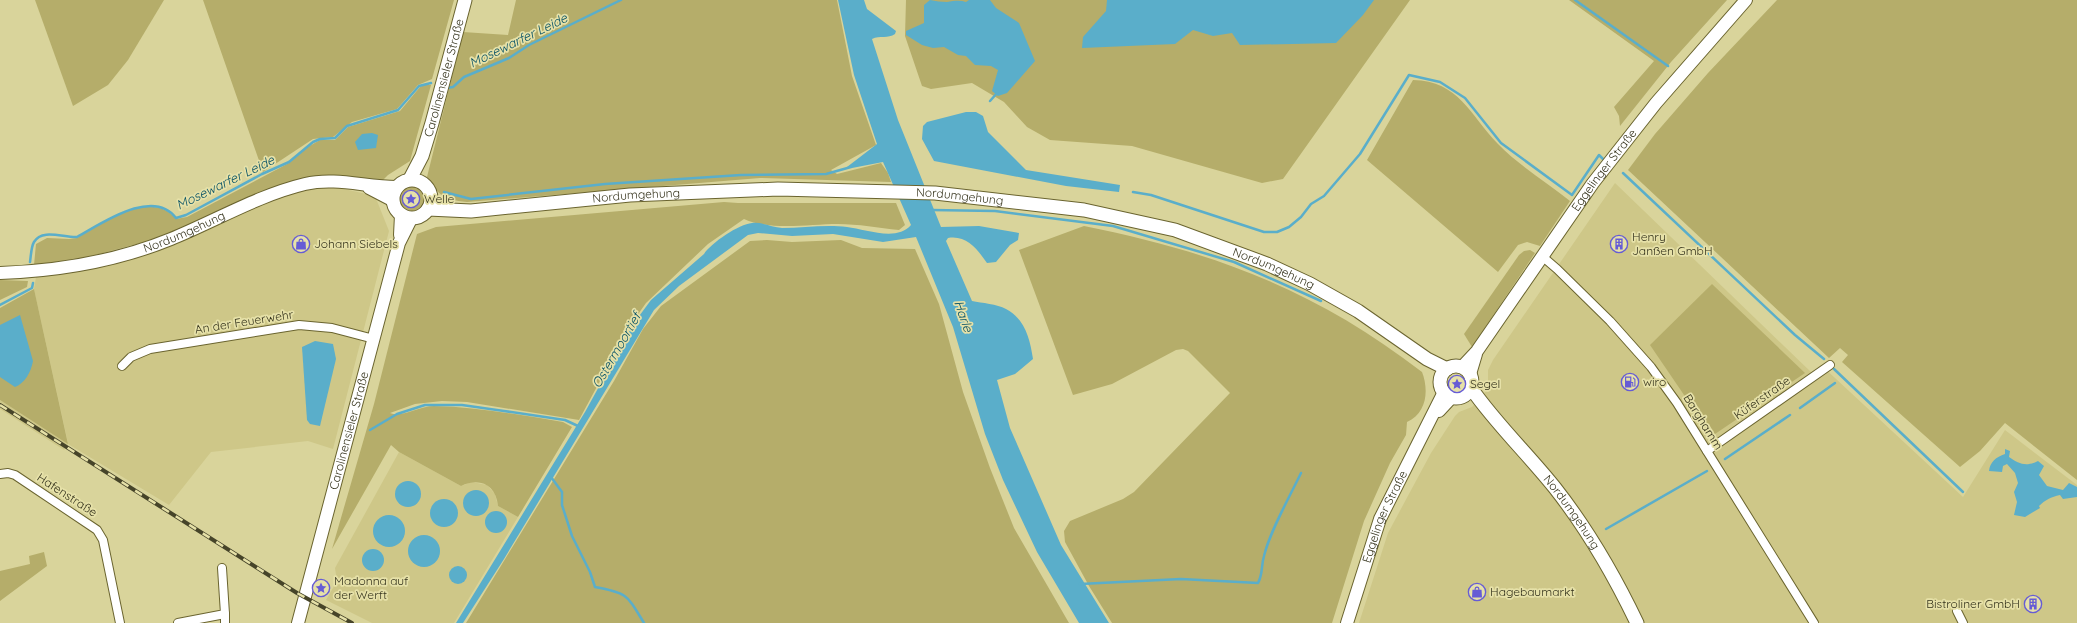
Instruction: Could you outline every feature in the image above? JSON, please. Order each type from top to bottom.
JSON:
[{"type":"main road","name":"Carolinensieler Straße","points":[[416,181],[465,0]]},
{"type":"main road","points":[[416,181],[429,190],[430,204],[421,216],[406,217],[393,206],[392,200],[396,187],[416,181]]},
{"type":"main road","name":"Nordumgehung","points":[[430,204],[458,210],[471,211],[630,194],[730,189],[888,191],[935,193],[1084,210],[1128,219],[1182,233],[1267,264],[1310,284],[1371,319],[1444,373],[1441,388],[1458,393],[1489,413],[1529,457],[1572,511],[1603,558],[1637,623]]},
{"type":"main road","points":[[1444,373],[1452,366],[1466,370],[1472,383],[1458,393]]},
{"type":"street","name":"Eggelinger Straße","points":[[1466,370],[1477,351],[1593,183],[1656,103],[1746,0]]},
{"type":"street","name":"Nordumgehung","points":[[0,273],[42,270],[77,265],[139,250],[176,238],[271,195],[306,184],[334,181],[396,187]]},
{"type":"street","name":"Nordumgehung","points":[[364,185],[392,200]]},
{"type":"street","name":"Carolinensieler Straße","points":[[298,623],[406,217]]},
{"type":"street","name":"Barghamm","points":[[1542,257],[1557,269],[1636,348],[1677,403],[1814,623]]},
{"type":"street","name":"An der Feuerwehr","points":[[122,366],[131,357],[150,349],[299,325],[332,328],[374,339]]},
{"type":"street","name":"Küferstraße","points":[[1707,451],[1830,365]]},
{"type":"street","name":"Eggelinger Straße","points":[[1347,623],[1380,519],[1408,461],[1434,416],[1458,393]]},
{"type":"street","name":"Hafenstraße","points":[[0,474],[8,473],[15,475],[97,530],[103,540],[120,623]]},
{"type":"street","points":[[222,568],[225,623]]},
{"type":"street","points":[[1957,611],[1964,623]]},
{"type":"street","points":[[178,623],[225,614]]},
{"type":"shaded area","points":[[35,0],[164,0],[128,60],[108,85],[73,106]]},
{"type":"shaded area","points":[[203,0],[454,0],[432,79],[418,85],[397,109],[352,122],[333,137],[313,139],[263,172]]},
{"type":"shaded area","points":[[516,0],[837,0],[852,76],[876,145],[831,170],[837,174],[881,163],[888,173],[891,182],[760,178],[467,202],[447,198],[439,193],[427,177],[463,32],[508,35]]},
{"type":"shaded area","points":[[906,0],[1410,0],[1283,179],[1262,183],[1132,146],[1050,140],[1027,127],[1004,102],[972,83],[931,89],[922,86],[905,36]]},
{"type":"shaded area","points":[[1569,0],[1727,0],[1671,62],[1620,126],[1619,116],[1614,107],[1654,61]]},
{"type":"shaded area","points":[[1777,0],[2077,0],[2077,480],[2005,423],[1980,451],[1960,467],[1842,362],[1848,355],[1840,348],[1829,358],[1628,170],[1655,134],[1708,73]]},
{"type":"shaded area","points":[[1413,80],[1429,82],[1442,86],[1453,93],[1471,111],[1488,133],[1506,152],[1570,201],[1540,246],[1527,242],[1518,245],[1498,272],[1367,160]]},
{"type":"shaded area","points":[[424,85],[431,85],[410,161],[388,175],[380,183],[332,176],[148,241],[84,258],[34,265],[36,244],[47,238],[77,238],[126,212],[140,208],[154,207],[166,210],[176,219],[187,217],[289,163],[306,148],[320,140],[335,140],[348,127],[400,111],[420,87]]},
{"type":"shaded area","points":[[1615,183],[1812,373],[1821,365],[1963,497],[2005,430],[2077,485],[2077,623],[1359,623],[1388,533],[1431,453],[1455,416],[1459,412],[1472,407],[1488,389],[1488,370],[1493,360]]},
{"type":"shaded area","points":[[411,184],[417,185],[421,188],[424,192],[424,204],[421,208],[417,211],[411,212],[405,211],[401,208],[398,204],[397,198],[398,192],[401,188],[405,185]]},
{"type":"shaded area","points":[[331,186],[375,196],[389,231],[333,449],[308,441],[211,452],[169,505],[68,444],[64,450],[0,409],[0,400],[68,443],[34,289],[36,277],[128,257],[197,233],[289,193]]},
{"type":"shaded area","points":[[724,202],[896,203],[905,225],[899,230],[846,224],[778,226],[755,223],[744,219],[708,244],[646,303],[629,327],[579,420],[467,402],[442,401],[415,404],[390,413],[400,414],[434,406],[466,408],[563,422],[572,427],[518,517],[498,506],[494,493],[486,485],[475,482],[461,486],[399,452],[391,445],[332,549],[374,404],[417,234],[436,227]]},
{"type":"shaded area","points":[[1084,226],[1132,236],[1177,248],[1262,278],[1343,318],[1382,343],[1422,372],[1426,393],[1425,400],[1419,413],[1407,422],[1406,435],[1390,463],[1364,521],[1332,623],[1112,623],[1089,586],[1065,542],[1064,531],[1070,521],[1123,499],[1134,492],[1230,393],[1188,351],[1183,349],[1176,350],[1112,384],[1073,395],[1019,250]]},
{"type":"shaded area","points":[[767,240],[792,242],[841,240],[862,248],[915,249],[939,304],[963,392],[990,468],[1014,528],[1069,623],[466,623],[614,381],[643,329],[661,306],[750,241]]},
{"type":"shaded area","points":[[1530,250],[1535,253],[1472,347],[1464,334],[1519,255],[1524,251]]},
{"type":"shaded area","points":[[0,280],[28,281],[27,287],[0,300]]},
{"type":"shaded area","points":[[1712,284],[1805,373],[1712,436],[1650,345]]},
{"type":"shaded area","points":[[34,289],[68,444],[0,400],[0,308]]},
{"type":"shaded area","points":[[399,452],[461,486],[472,482],[487,485],[495,494],[498,506],[518,517],[454,623],[372,623],[326,600],[337,581],[335,568]]},
{"type":"shaded area","points":[[44,552],[47,566],[0,601],[0,571],[30,564],[29,556]]},
{"type":"water","name":"Harle","points":[[838,0],[864,0],[867,9],[896,31],[895,34],[887,37],[872,39],[898,120],[941,227],[979,226],[1019,233],[1018,240],[1010,245],[996,262],[987,263],[975,248],[966,241],[948,238],[946,241],[972,301],[1006,309],[1018,318],[1026,330],[1033,359],[1015,374],[997,380],[1010,428],[1061,545],[1109,623],[1079,623],[1037,552],[1003,480],[985,434],[953,327],[916,237],[883,242],[833,234],[792,236],[758,233],[748,235],[679,286],[654,310],[504,559],[463,623],[456,623],[585,412],[634,323],[651,300],[713,245],[733,230],[752,223],[760,223],[782,228],[839,226],[889,234],[898,233],[911,225],[883,162],[852,168],[847,167],[877,144],[854,75]]},
{"type":"water","points":[[930,0],[966,2],[969,0],[990,0],[996,8],[1019,23],[1035,61],[1007,93],[998,96],[992,91],[998,70],[991,66],[975,65],[966,56],[958,55],[944,47],[933,48],[922,45],[906,35],[906,31],[924,23],[924,5]]},
{"type":"water","points":[[1107,0],[1374,0],[1363,15],[1336,43],[1240,45],[1232,33],[1213,36],[1193,30],[1175,44],[1082,48],[1083,37],[1106,11]]},
{"type":"water","points":[[966,112],[976,112],[983,116],[988,132],[1026,170],[1120,185],[1119,192],[1066,186],[934,161],[922,139],[923,126],[927,122]]},
{"type":"water","points":[[372,133],[378,135],[376,148],[358,150],[355,142],[362,134]]},
{"type":"water","points":[[20,315],[33,361],[27,377],[22,383],[15,387],[0,377],[0,325]]},
{"type":"water","points":[[315,341],[333,344],[336,359],[320,426],[310,424],[307,420],[302,347]]},
{"type":"water","points":[[2005,449],[2010,451],[2009,457],[2019,463],[2030,464],[2038,461],[2044,466],[2039,475],[2047,486],[2063,490],[2069,483],[2077,487],[2077,497],[2063,499],[2060,495],[2046,500],[2039,506],[2040,508],[2025,517],[2014,515],[2017,502],[2014,492],[2018,483],[2015,473],[2007,464],[2003,466],[2002,472],[1989,471],[1994,460],[2005,454]]},
{"type":"water","points":[[408,481],[417,485],[421,494],[417,503],[408,507],[399,503],[395,494],[399,485]]},
{"type":"water","points":[[476,490],[485,494],[489,503],[485,512],[476,516],[467,512],[463,503],[467,494]]},
{"type":"water","points":[[444,499],[454,503],[458,513],[454,523],[444,527],[434,523],[430,513],[434,503]]},
{"type":"water","points":[[496,511],[504,514],[507,522],[504,530],[496,533],[488,530],[485,522],[488,514]]},
{"type":"water","points":[[389,515],[398,518],[402,522],[405,531],[402,540],[398,544],[389,547],[380,544],[376,540],[373,531],[376,522],[380,518]]},
{"type":"water","points":[[421,535],[427,535],[437,542],[440,551],[439,557],[433,564],[427,567],[421,567],[411,560],[408,554],[408,548],[415,538]]},
{"type":"water","points":[[373,549],[381,552],[384,560],[381,568],[373,571],[365,568],[362,560],[365,552]]},
{"type":"water","points":[[458,566],[464,569],[467,575],[464,581],[458,584],[452,581],[449,575],[452,569]]},
{"type":"waterway","name":"Mosewarfer Leide","points":[[447,88],[453,87],[464,77],[509,58],[529,45],[621,0]]},
{"type":"waterway","points":[[1575,0],[1668,66]]},
{"type":"waterway","points":[[1133,192],[1151,195],[1264,232],[1277,232],[1289,227],[1301,217],[1311,204],[1324,196],[1360,154],[1409,75],[1440,82],[1465,98],[1501,143],[1572,195],[1599,155],[1603,159]]},
{"type":"waterway","name":"Mosewarfer Leide","points":[[30,262],[33,244],[42,235],[77,237],[113,217],[141,207],[154,206],[166,209],[176,218],[186,215],[262,174],[289,162],[313,142],[320,139],[335,138],[347,126],[398,110],[419,86],[431,83]]},
{"type":"waterway","points":[[990,101],[998,92]]},
{"type":"waterway","points":[[444,192],[471,199],[605,184],[741,175],[826,174],[851,167]]},
{"type":"waterway","points":[[1623,173],[1795,335],[1824,359]]},
{"type":"waterway","points":[[931,210],[995,211],[1113,226],[1234,262],[1321,301]]},
{"type":"waterway","name":"Mosewarfer Leide","points":[[0,305],[32,288],[33,283]]},
{"type":"waterway","points":[[1834,369],[1963,492]]},
{"type":"waterway","points":[[1800,408],[1835,383]]},
{"type":"waterway","points":[[370,430],[397,414],[425,405],[462,405],[565,420],[578,426]]},
{"type":"waterway","points":[[1725,459],[1790,415]]},
{"type":"waterway","points":[[1606,529],[1707,471]]},
{"type":"waterway","points":[[1080,584],[1181,579],[1258,583],[1261,576],[1262,563],[1267,546],[1301,473]]},
{"type":"waterway","points":[[551,477],[562,492],[562,505],[572,536],[590,572],[595,587],[614,591],[626,597],[634,606],[644,623]]},
{"type":"railway","points":[[0,405],[297,593],[352,623]]},
{"type":"place","name":"Welle","points":[[411,199]]},
{"type":"place","name":"Johann Siebels","points":[[301,244]]},
{"type":"place","name":"Henry Janßen GmbH","points":[[1619,244]]},
{"type":"place","name":"wiro","points":[[1630,382]]},
{"type":"place","name":"Segel","points":[[1457,384]]},
{"type":"place","name":"Madonna auf der Werft","points":[[321,588]]},
{"type":"place","name":"Hagebaumarkt","points":[[1477,592]]},
{"type":"place","name":"Bistroliner GmbH","points":[[2033,604]]},
{"type":"water label","name":"Ostermoortief","points":[[616,350]]}]
